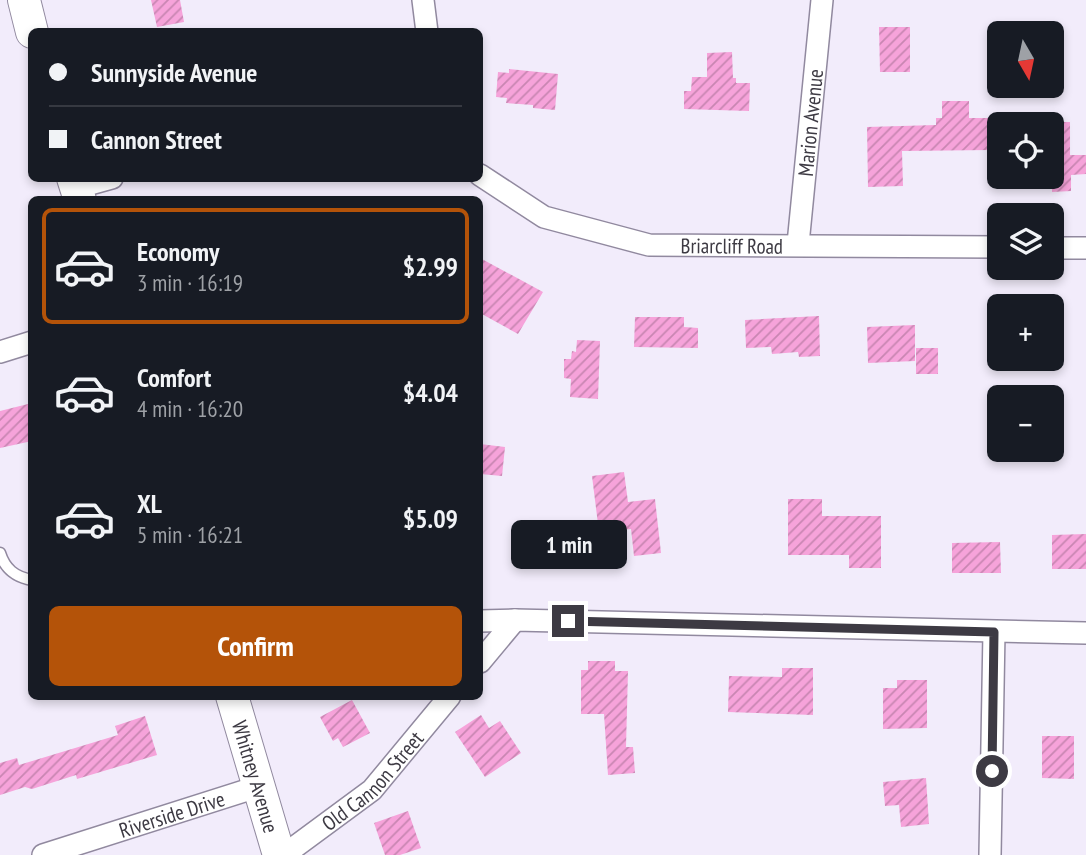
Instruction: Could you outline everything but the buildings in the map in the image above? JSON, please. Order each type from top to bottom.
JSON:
[{"type":"main road","points":[[24,0],[31,28]]},
{"type":"main road","name":"Whitney Avenue","points":[[233,700],[281,855]]},
{"type":"street","points":[[423,0],[426,28]]},
{"type":"street","name":"Marion Avenue","points":[[799,244],[822,0]]},
{"type":"street","name":"Briarcliff Road","points":[[483,177],[544,217],[649,244],[987,247]]},
{"type":"street","points":[[76,189],[99,182]]},
{"type":"street","points":[[1064,248],[1086,248]]},
{"type":"street","points":[[0,352],[28,343]]},
{"type":"street","points":[[483,658],[515,620]]},
{"type":"street","points":[[483,621],[1086,633]]},
{"type":"street","points":[[990,855],[994,632]]},
{"type":"street","name":"Old Cannon Street","points":[[281,855],[372,790],[447,700]]},
{"type":"street","name":"Riverside Drive","points":[[43,855],[96,843],[260,786]]},
{"type":"lane","points":[[0,553],[4,565],[12,573],[28,579]]},
{"type":"route","points":[[568,621],[994,632],[992,771]]}]
